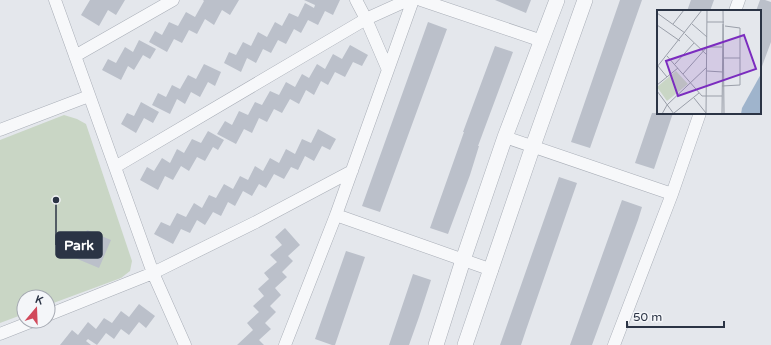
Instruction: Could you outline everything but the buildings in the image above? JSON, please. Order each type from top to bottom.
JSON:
[{"type":"street","points":[[55,0],[153,273],[185,345]]},
{"type":"street","points":[[75,56],[173,0]]},
{"type":"street","points":[[356,0],[388,70]]},
{"type":"street","points":[[115,168],[366,19],[408,0]]},
{"type":"street","points":[[285,345],[336,215],[413,0]]},
{"type":"street","points":[[421,0],[542,41]]},
{"type":"street","points":[[436,345],[463,260],[506,137],[557,0]]},
{"type":"street","points":[[465,345],[585,0]]},
{"type":"street","points":[[736,10],[739,0]]},
{"type":"street","points":[[0,130],[89,96]]},
{"type":"street","points":[[614,345],[672,194],[700,114]]},
{"type":"street","points":[[506,137],[672,194]]},
{"type":"street","points":[[56,312],[153,273],[256,222],[352,171]]},
{"type":"street","points":[[336,215],[492,270]]},
{"type":"street","points":[[0,334],[16,328]]},
{"type":"green space","points":[[64,115],[77,119],[86,124],[132,261],[130,271],[121,278],[56,302],[56,289],[16,289],[16,317],[0,323],[0,140]]},
{"type":"place","name":"Park","points":[[56,200]]}]
